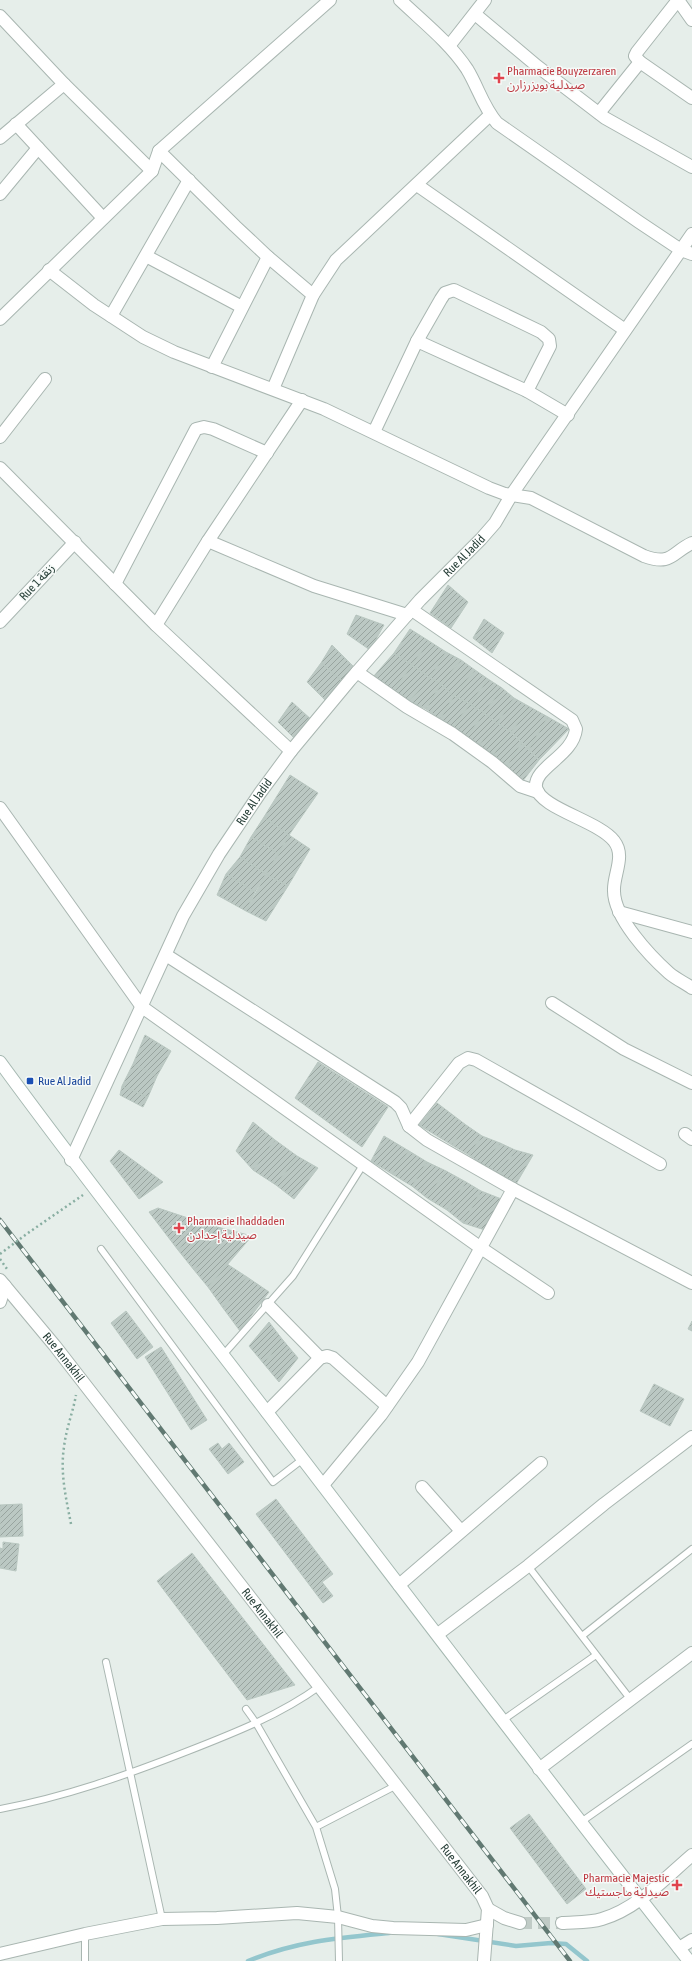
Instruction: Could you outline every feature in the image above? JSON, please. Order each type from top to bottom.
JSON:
[{"type":"street","points":[[0,319],[152,171],[159,151],[330,0]]},
{"type":"street","points":[[400,0],[449,46],[468,71],[490,115],[506,130],[686,252]]},
{"type":"street","points":[[449,46],[485,0]]},
{"type":"street","points":[[692,20],[678,0],[635,54],[640,62],[692,98]]},
{"type":"street","points":[[475,14],[536,66],[598,113],[692,167]]},
{"type":"street","points":[[2,22],[152,171]]},
{"type":"street","points":[[598,113],[640,62]]},
{"type":"street","points":[[0,138],[64,84]]},
{"type":"street","points":[[273,389],[313,295],[336,260],[490,115]]},
{"type":"street","points":[[16,124],[103,218]]},
{"type":"street","points":[[0,194],[38,148]]},
{"type":"street","points":[[159,151],[268,257],[313,295]]},
{"type":"street","points":[[111,316],[189,180]]},
{"type":"street","points":[[417,185],[625,330]]},
{"type":"street","name":"Rue Al Jadid","points":[[71,1160],[183,916],[219,854],[260,793],[291,752],[357,672],[409,612],[495,523],[512,494],[568,415],[625,330],[686,252],[692,234]]},
{"type":"street","points":[[146,256],[242,307]]},
{"type":"street","points":[[212,367],[268,257]]},
{"type":"street","points":[[49,270],[111,316],[143,337],[174,352],[302,400],[374,432],[489,488],[505,494],[531,498],[615,543],[652,559],[658,560],[672,557],[692,543]]},
{"type":"street","points":[[374,432],[417,341],[445,293],[454,290],[541,332],[549,340],[550,346],[527,391]]},
{"type":"street","points":[[417,341],[527,391],[568,415]]},
{"type":"street","points":[[0,437],[45,379]]},
{"type":"street","points":[[156,625],[208,541],[302,400]]},
{"type":"street","points":[[115,584],[196,430],[204,427],[213,429],[267,453]]},
{"type":"street","points":[[0,468],[156,625],[291,752]]},
{"type":"street","points":[[208,541],[314,586],[409,612],[572,720],[576,729],[573,741],[564,753],[540,773],[536,781],[538,792]]},
{"type":"street","name":"Rue 1 زنقة","points":[[0,622],[75,542]]},
{"type":"street","points":[[357,672],[407,707],[465,742],[520,786],[538,792],[551,805],[589,823],[603,832],[615,843],[619,856],[614,891],[619,912],[628,927],[649,952],[670,973],[692,988]]},
{"type":"street","points":[[0,808],[142,1007],[363,1165],[548,1293]]},
{"type":"street","points":[[619,912],[692,932]]},
{"type":"street","points":[[166,955],[395,1102],[401,1108],[409,1126],[427,1140],[513,1189],[692,1281]]},
{"type":"street","points":[[552,1004],[624,1049],[692,1083]]},
{"type":"street","points":[[409,1126],[459,1063],[468,1058],[476,1060],[660,1164]]},
{"type":"street","points":[[0,1062],[71,1160],[267,1412],[688,1960]]},
{"type":"street","points":[[323,1485],[387,1406],[418,1362],[513,1189]]},
{"type":"street","points":[[0,1300],[3,1283]]},
{"type":"street","name":"Rue Annakhil","points":[[3,1283],[79,1377],[320,1686],[482,1896],[488,1909]]},
{"type":"street","points":[[268,1305],[320,1358]]},
{"type":"street","points":[[267,1412],[320,1358],[327,1356],[333,1358],[387,1406]]},
{"type":"street","points":[[438,1634],[528,1566],[604,1504],[692,1437]]},
{"type":"street","points":[[399,1585],[541,1463]]},
{"type":"street","points":[[422,1488],[461,1531]]},
{"type":"street","points":[[539,1768],[692,1653]]},
{"type":"street","points":[[562,1923],[602,1919],[624,1910],[692,1855]]},
{"type":"street","points":[[484,1961],[488,1909],[504,1918],[520,1923]]},
{"type":"street","points":[[0,1954],[85,1934],[162,1919],[217,1918],[297,1913],[338,1917],[372,1926],[393,1928],[466,1930],[487,1925]]},
{"type":"street","points":[[679,1948],[692,1940]]},
{"type":"lane","points":[[223,1355],[268,1305],[305,1258],[363,1165]]},
{"type":"lane","points":[[101,1249],[273,1482],[303,1459]]},
{"type":"lane","points":[[582,1636],[692,1549]]},
{"type":"lane","points":[[528,1566],[631,1700]]},
{"type":"lane","points":[[503,1720],[596,1654]]},
{"type":"lane","points":[[106,1662],[162,1919]]},
{"type":"lane","points":[[0,1809],[46,1799],[131,1774],[256,1723],[300,1701],[320,1686]]},
{"type":"lane","points":[[246,1709],[256,1723],[316,1827],[335,1889],[338,1917],[337,1931],[339,1961]]},
{"type":"lane","points":[[581,1822],[692,1744]]},
{"type":"lane","points":[[316,1827],[397,1786]]},
{"type":"lane","points":[[85,1934],[85,1961]]},
{"type":"path","points":[[0,1254],[93,1188]]},
{"type":"path","points":[[71,1524],[64,1489],[62,1464],[67,1430],[74,1405],[79,1377]]},
{"type":"building","points":[[448,585],[468,602],[451,628],[430,613]]},
{"type":"building","points":[[356,615],[384,625],[370,650],[347,634]]},
{"type":"building","points":[[484,619],[504,633],[492,653],[473,638]]},
{"type":"building","points":[[410,629],[429,641],[412,665],[394,653]]},
{"type":"building","points":[[429,641],[446,652],[430,678],[412,665]]},
{"type":"building","points":[[332,645],[355,668],[342,681],[321,663]]},
{"type":"building","points":[[446,652],[461,660],[441,684],[430,678]]},
{"type":"building","points":[[394,653],[412,665],[394,690],[373,677]]},
{"type":"building","points":[[461,660],[475,670],[454,696],[441,684]]},
{"type":"building","points":[[321,663],[342,681],[325,700],[307,682]]},
{"type":"building","points":[[412,665],[430,678],[409,701],[394,690]]},
{"type":"building","points":[[475,670],[488,679],[470,704],[454,696]]},
{"type":"building","points":[[430,678],[441,684],[426,709],[409,701]]},
{"type":"building","points":[[488,679],[502,688],[484,713],[470,704]]},
{"type":"building","points":[[441,684],[454,696],[440,719],[426,709]]},
{"type":"building","points":[[502,688],[514,698],[497,723],[484,713]]},
{"type":"building","points":[[454,696],[470,704],[453,727],[440,719]]},
{"type":"building","points":[[514,698],[530,707],[511,732],[497,723]]},
{"type":"building","points":[[292,702],[314,722],[296,740],[278,722]]},
{"type":"building","points":[[470,704],[484,713],[467,737],[453,727]]},
{"type":"building","points":[[530,707],[548,717],[529,749],[511,732]]},
{"type":"building","points":[[484,713],[497,723],[478,746],[467,737]]},
{"type":"building","points":[[548,717],[569,729],[539,760],[529,749]]},
{"type":"building","points":[[497,723],[511,732],[492,756],[478,746]]},
{"type":"building","points":[[511,732],[522,743],[506,767],[492,756]]},
{"type":"building","points":[[522,743],[539,760],[522,782],[506,767]]},
{"type":"building","points":[[290,775],[318,793],[289,835],[264,817]]},
{"type":"building","points":[[264,817],[289,835],[279,854],[251,837]]},
{"type":"building","points":[[289,835],[310,849],[288,886],[266,874]]},
{"type":"building","points":[[251,837],[279,854],[266,874],[240,857]]},
{"type":"building","points":[[240,857],[266,874],[255,892],[226,874]]},
{"type":"building","points":[[226,874],[255,892],[246,911],[217,895]]},
{"type":"building","points":[[266,874],[288,886],[266,921],[246,911]]},
{"type":"building","points":[[145,1035],[171,1051],[157,1076],[133,1064]]},
{"type":"building","points":[[318,1062],[388,1107],[362,1147],[295,1098]]},
{"type":"building","points":[[133,1064],[157,1076],[148,1097],[122,1086]]},
{"type":"building","points":[[122,1086],[148,1097],[143,1107],[120,1095]]},
{"type":"building","points":[[437,1103],[466,1125],[452,1145],[419,1125]]},
{"type":"building","points":[[253,1122],[275,1140],[253,1170],[236,1151]]},
{"type":"building","points":[[466,1125],[482,1136],[469,1155],[452,1145]]},
{"type":"building","points":[[384,1136],[409,1151],[392,1174],[371,1161]]},
{"type":"building","points":[[482,1136],[500,1143],[484,1165],[469,1155]]},
{"type":"building","points":[[275,1140],[297,1156],[276,1185],[253,1170]]},
{"type":"building","points":[[500,1143],[515,1150],[500,1174],[484,1165]]},
{"type":"building","points":[[119,1150],[163,1182],[139,1199],[110,1161]]},
{"type":"building","points":[[515,1150],[533,1155],[516,1184],[500,1174]]},
{"type":"building","points":[[409,1151],[427,1162],[412,1186],[392,1174]]},
{"type":"building","points":[[297,1156],[318,1168],[294,1199],[276,1185]]},
{"type":"building","points":[[427,1162],[446,1171],[427,1198],[412,1186]]},
{"type":"building","points":[[446,1171],[466,1182],[447,1210],[427,1198]]},
{"type":"building","points":[[466,1182],[481,1191],[463,1223],[447,1210]]},
{"type":"building","points":[[481,1191],[504,1200],[485,1230],[463,1223]]},
{"type":"building","points":[[158,1208],[200,1222],[178,1250],[149,1212]]},
{"type":"building","points":[[200,1222],[225,1229],[194,1270],[178,1250]]},
{"type":"building","points":[[225,1229],[252,1236],[208,1287],[194,1270]]},
{"type":"building","points":[[227,1264],[247,1277],[223,1308],[208,1287]]},
{"type":"building","points":[[247,1277],[269,1292],[240,1331],[223,1308]]},
{"type":"building","points":[[126,1311],[153,1347],[137,1359],[111,1323]]},
{"type":"building","points":[[692,1321],[692,1331],[688,1329]]},
{"type":"building","points":[[269,1322],[282,1339],[264,1364],[249,1346]]},
{"type":"building","points":[[282,1339],[298,1358],[279,1382],[264,1364]]},
{"type":"building","points":[[161,1347],[207,1420],[191,1430],[145,1357]]},
{"type":"building","points":[[654,1384],[684,1399],[670,1426],[640,1411]]},
{"type":"building","points":[[218,1443],[222,1449],[229,1443],[244,1462],[228,1474],[209,1449]]},
{"type":"building","points":[[276,1499],[333,1574],[322,1582],[333,1596],[323,1603],[256,1514]]},
{"type":"building","points":[[22,1504],[23,1536],[0,1537],[0,1505]]},
{"type":"building","points":[[3,1542],[19,1544],[16,1571],[0,1568],[0,1548],[3,1549]]},
{"type":"building","points":[[192,1553],[295,1685],[247,1700],[157,1581]]},
{"type":"building","points":[[529,1814],[586,1889],[567,1904],[510,1828]]},
{"type":"waterway","points":[[248,1961],[283,1949],[317,1941],[389,1933]]},
{"type":"waterway","points":[[438,1934],[516,1946],[551,1943],[566,1944],[587,1961]]},
{"type":"tunnel","points":[[520,1923],[562,1923]]},
{"type":"railway","points":[[0,1220],[570,1961]]},
{"type":"place","name":"Pharmacie Bouyzerzaren صيدلية بويزرزارن","points":[[499,78]]},
{"type":"place","name":"Rue Al Jadid","points":[[30,1081]]},
{"type":"place","name":"Pharmacie Ihaddaden صيدلية إحدادن","points":[[179,1228]]},
{"type":"place","name":"Pharmacie Majestic صيدلية ماجستيك","points":[[677,1885]]}]
